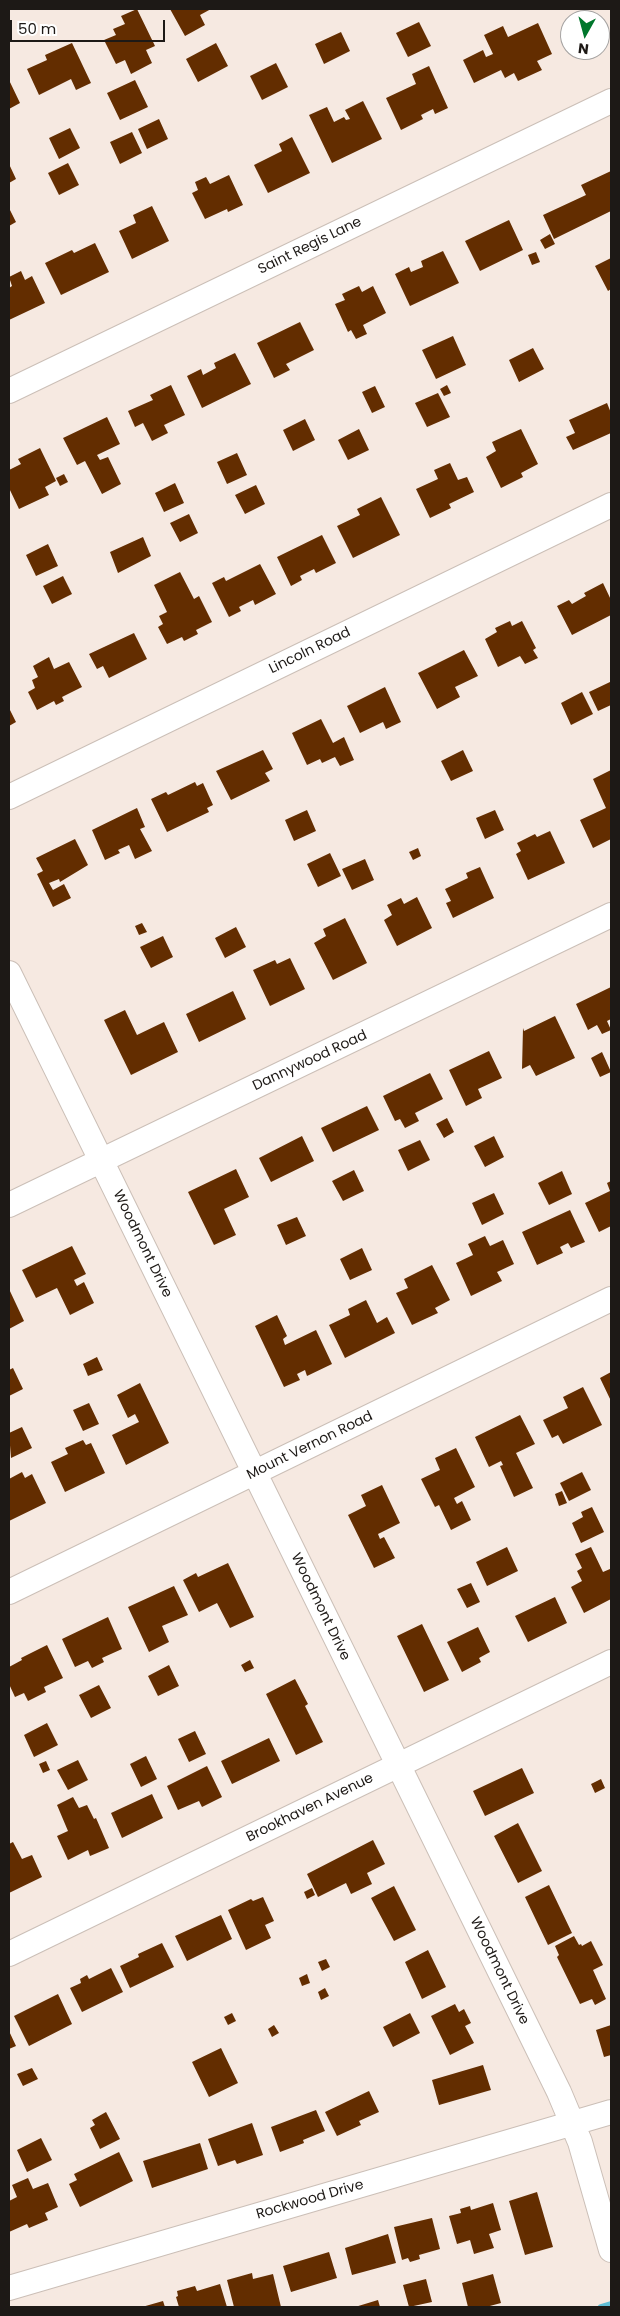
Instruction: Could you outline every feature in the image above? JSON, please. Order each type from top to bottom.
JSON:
[{"type":"street","name":"Saint Regis Lane","points":[[9,392],[611,101]]},
{"type":"street","name":"Lincoln Road","points":[[9,798],[611,506]]},
{"type":"street","name":"Dannywood Road","points":[[9,1205],[611,915]]},
{"type":"street","name":"Woodmont Drive","points":[[9,972],[559,2092],[580,2142],[611,2250]]},
{"type":"street","name":"Mount Vernon Road","points":[[9,1592],[611,1299]]},
{"type":"street","name":"Brookhaven Avenue","points":[[9,1954],[611,1662]]},
{"type":"street","name":"Rockwood Drive","points":[[9,2288],[611,2112]]},
{"type":"building","points":[[137,9],[155,46],[146,50],[152,63],[131,74],[125,60],[116,64],[104,40],[116,35],[113,29],[125,24],[121,16]]},
{"type":"building","points":[[170,9],[211,9],[200,15],[205,25],[185,36]]},
{"type":"building","points":[[419,22],[431,46],[408,57],[396,33]]},
{"type":"building","points":[[538,23],[552,54],[537,61],[542,70],[518,81],[514,73],[505,78],[501,70],[474,83],[463,60],[483,50],[486,57],[493,54],[484,35],[503,26],[508,37]]},
{"type":"building","points":[[341,32],[350,51],[324,64],[315,44]]},
{"type":"building","points":[[72,43],[91,83],[76,90],[71,79],[39,95],[27,69],[47,60],[45,55]]},
{"type":"building","points":[[216,43],[228,66],[198,82],[186,59]]},
{"type":"building","points":[[276,63],[288,87],[262,100],[250,76]]},
{"type":"building","points":[[429,66],[448,108],[435,114],[433,109],[421,115],[423,119],[401,130],[386,98],[416,84],[412,74]]},
{"type":"building","points":[[9,80],[20,103],[9,109]]},
{"type":"building","points":[[135,80],[148,107],[120,120],[107,93]]},
{"type":"building","points":[[363,101],[382,139],[332,163],[309,115],[327,107],[334,122],[344,117],[346,120],[350,119],[345,110]]},
{"type":"building","points":[[159,119],[168,139],[147,149],[138,129]]},
{"type":"building","points":[[70,128],[80,148],[59,159],[49,138]]},
{"type":"building","points":[[132,132],[142,153],[120,164],[110,142]]},
{"type":"building","points":[[292,137],[310,173],[268,193],[254,165],[282,151],[279,144]]},
{"type":"building","points":[[68,163],[79,185],[59,195],[48,173]]},
{"type":"building","points":[[9,164],[16,179],[9,183]]},
{"type":"building","points":[[611,171],[611,211],[554,239],[543,215],[586,195],[581,185]]},
{"type":"building","points":[[229,175],[243,205],[228,212],[227,209],[205,219],[192,193],[198,190],[195,182],[206,177],[210,184]]},
{"type":"building","points":[[152,206],[169,241],[132,259],[119,231],[136,223],[133,215]]},
{"type":"building","points":[[9,208],[16,222],[9,226]]},
{"type":"building","points":[[509,220],[523,250],[480,271],[465,241]]},
{"type":"building","points":[[550,234],[555,244],[545,249],[540,240]]},
{"type":"building","points":[[95,243],[109,272],[61,295],[45,263],[72,250],[74,253]]},
{"type":"building","points":[[443,251],[459,283],[410,306],[395,274],[409,267],[411,272],[423,267],[421,261]]},
{"type":"building","points":[[536,252],[540,262],[532,265],[528,255]]},
{"type":"building","points":[[611,258],[611,289],[608,291],[595,266]]},
{"type":"building","points":[[21,271],[25,280],[32,276],[45,303],[9,320],[9,288],[12,286],[9,277]]},
{"type":"building","points":[[359,286],[362,292],[373,286],[386,313],[363,325],[367,334],[356,339],[351,330],[348,332],[335,304],[345,300],[342,294]]},
{"type":"building","points":[[300,322],[314,350],[286,364],[290,370],[274,378],[257,343]]},
{"type":"building","points":[[453,336],[466,365],[436,379],[422,350]]},
{"type":"building","points":[[533,348],[544,369],[519,382],[509,360]]},
{"type":"building","points":[[235,353],[251,384],[202,408],[187,376],[201,369],[203,375],[216,368],[214,363]]},
{"type":"building","points":[[171,385],[185,415],[164,425],[168,433],[152,441],[143,423],[135,427],[128,411],[153,400],[150,395]]},
{"type":"building","points":[[447,385],[451,393],[444,396],[440,389]]},
{"type":"building","points":[[375,386],[385,407],[372,413],[362,392]]},
{"type":"building","points":[[438,393],[450,417],[427,427],[415,403]]},
{"type":"building","points":[[607,403],[611,413],[611,433],[573,450],[566,437],[575,433],[569,420]]},
{"type":"building","points":[[107,417],[120,444],[97,455],[100,460],[108,457],[121,484],[102,494],[85,461],[77,465],[63,438]]},
{"type":"building","points":[[305,419],[315,440],[293,451],[283,430]]},
{"type":"building","points":[[359,429],[369,450],[348,460],[338,440]]},
{"type":"building","points":[[521,429],[538,464],[521,473],[523,477],[501,488],[486,457],[496,451],[492,442]]},
{"type":"building","points":[[40,448],[56,481],[45,487],[49,495],[19,509],[9,488],[9,470],[21,464],[18,459]]},
{"type":"building","points":[[237,453],[247,475],[227,484],[217,462]]},
{"type":"building","points":[[450,463],[458,480],[467,477],[474,492],[449,504],[451,508],[430,518],[416,489],[438,479],[434,470]]},
{"type":"building","points":[[64,474],[68,482],[60,486],[56,478]]},
{"type":"building","points":[[175,483],[184,503],[164,512],[155,493]]},
{"type":"building","points":[[256,485],[265,504],[245,514],[235,495]]},
{"type":"building","points":[[381,497],[400,535],[353,558],[337,526],[360,515],[357,509]]},
{"type":"building","points":[[189,514],[198,533],[180,542],[170,523]]},
{"type":"building","points":[[322,535],[336,563],[316,573],[314,569],[300,576],[302,580],[291,586],[277,557]]},
{"type":"building","points":[[143,537],[151,556],[118,573],[110,552]]},
{"type":"building","points":[[48,544],[58,566],[36,576],[26,555]]},
{"type":"building","points":[[260,564],[276,594],[255,605],[253,600],[239,607],[241,611],[229,617],[212,583],[224,577],[226,581]]},
{"type":"building","points":[[180,572],[194,599],[199,596],[212,622],[196,630],[198,634],[184,641],[182,637],[167,644],[158,627],[163,624],[159,616],[167,612],[154,585]]},
{"type":"building","points":[[63,576],[72,594],[52,604],[43,586]]},
{"type":"building","points":[[603,583],[611,600],[611,615],[572,635],[557,606],[569,600],[572,604],[586,596],[584,593]]},
{"type":"building","points":[[510,621],[512,626],[522,621],[536,648],[533,650],[538,658],[525,664],[520,656],[498,667],[485,639],[497,632],[495,628]]},
{"type":"building","points":[[134,633],[147,659],[109,678],[103,666],[97,669],[89,654]]},
{"type":"building","points":[[464,650],[478,676],[455,687],[460,697],[437,709],[418,673]]},
{"type":"building","points":[[49,657],[54,669],[69,662],[82,687],[62,697],[64,701],[56,705],[54,701],[37,710],[28,692],[35,688],[32,680],[38,677],[33,666]]},
{"type":"building","points":[[610,682],[611,705],[598,711],[589,692]]},
{"type":"building","points":[[385,687],[401,722],[386,729],[383,722],[360,733],[347,706]]},
{"type":"building","points":[[582,692],[593,714],[571,725],[561,703]]},
{"type":"building","points":[[9,708],[16,722],[9,726]]},
{"type":"building","points":[[321,719],[333,743],[344,737],[354,760],[340,766],[335,757],[322,763],[320,759],[307,765],[292,733]]},
{"type":"building","points":[[263,750],[273,769],[265,773],[270,781],[231,800],[216,771]]},
{"type":"building","points":[[463,750],[473,771],[451,781],[441,761]]},
{"type":"building","points":[[611,770],[611,839],[593,848],[580,820],[606,808],[593,779]]},
{"type":"building","points":[[195,782],[197,786],[203,783],[213,805],[207,808],[209,812],[167,832],[151,799],[166,792],[168,795]]},
{"type":"building","points":[[137,808],[145,827],[140,829],[152,851],[135,859],[129,845],[118,850],[120,853],[105,860],[92,830]]},
{"type":"building","points":[[307,810],[316,831],[294,841],[285,820]]},
{"type":"building","points":[[495,810],[504,830],[485,839],[476,818]]},
{"type":"building","points":[[550,831],[565,863],[528,880],[516,854],[521,851],[517,843],[535,834],[537,837]]},
{"type":"building","points":[[75,839],[88,865],[60,882],[59,879],[49,883],[53,890],[64,884],[71,898],[53,907],[37,874],[43,871],[36,858]]},
{"type":"building","points":[[418,848],[421,856],[413,860],[409,852]]},
{"type":"building","points":[[330,853],[341,876],[318,887],[307,864]]},
{"type":"building","points":[[365,859],[374,880],[352,890],[342,869]]},
{"type":"building","points":[[480,867],[494,898],[453,918],[446,903],[451,901],[445,889],[468,878],[466,873]]},
{"type":"building","points":[[417,897],[432,928],[397,946],[384,920],[392,915],[387,905],[401,898],[404,904]]},
{"type":"building","points":[[345,918],[367,963],[333,980],[314,943],[326,936],[323,929]]},
{"type":"building","points":[[142,923],[147,932],[139,935],[135,926]]},
{"type":"building","points":[[236,927],[246,947],[225,958],[215,938]]},
{"type":"building","points":[[163,936],[173,957],[151,968],[140,947]]},
{"type":"building","points":[[290,958],[305,989],[270,1006],[253,970],[275,960],[277,964]]},
{"type":"building","points":[[611,987],[611,1019],[607,1021],[611,1030],[602,1034],[597,1025],[588,1030],[576,1004]]},
{"type":"building","points":[[233,991],[246,1019],[199,1042],[186,1014]]},
{"type":"building","points":[[125,1010],[137,1035],[164,1022],[178,1052],[131,1075],[104,1020]]},
{"type":"building","points":[[555,1016],[575,1058],[536,1076],[530,1065],[522,1069],[523,1028],[524,1031]]},
{"type":"building","points":[[489,1051],[502,1078],[478,1089],[482,1098],[466,1106],[449,1070]]},
{"type":"building","points":[[602,1052],[611,1072],[600,1077],[591,1058]]},
{"type":"building","points":[[430,1073],[443,1099],[415,1113],[419,1121],[405,1128],[400,1119],[395,1121],[383,1096]]},
{"type":"building","points":[[367,1106],[379,1130],[333,1152],[321,1128]]},
{"type":"building","points":[[447,1118],[454,1132],[444,1138],[436,1124]]},
{"type":"building","points":[[302,1136],[314,1161],[271,1182],[259,1158]]},
{"type":"building","points":[[494,1136],[504,1157],[485,1167],[474,1146]]},
{"type":"building","points":[[420,1140],[430,1160],[408,1171],[398,1150]]},
{"type":"building","points":[[236,1169],[249,1197],[224,1209],[236,1235],[214,1245],[188,1192]]},
{"type":"building","points":[[354,1170],[364,1191],[343,1201],[332,1181]]},
{"type":"building","points":[[562,1171],[572,1194],[549,1205],[538,1183]]},
{"type":"building","points":[[611,1181],[611,1226],[599,1232],[585,1203],[610,1191],[607,1183]]},
{"type":"building","points":[[494,1193],[504,1214],[482,1225],[472,1203]]},
{"type":"building","points":[[570,1210],[585,1242],[571,1248],[568,1243],[560,1247],[563,1253],[537,1265],[522,1232]]},
{"type":"building","points":[[297,1217],[306,1236],[286,1245],[277,1225]]},
{"type":"building","points":[[485,1236],[490,1246],[503,1240],[514,1264],[497,1272],[502,1281],[471,1296],[456,1263],[473,1255],[468,1244]]},
{"type":"building","points":[[72,1246],[86,1274],[74,1280],[77,1286],[84,1282],[94,1303],[70,1315],[57,1288],[36,1298],[22,1270]]},
{"type":"building","points":[[362,1248],[372,1270],[350,1280],[340,1259]]},
{"type":"building","points":[[432,1265],[450,1300],[435,1308],[438,1313],[412,1325],[396,1293],[408,1288],[404,1279]]},
{"type":"building","points":[[9,1289],[24,1321],[9,1329]]},
{"type":"building","points":[[366,1300],[377,1323],[387,1317],[395,1333],[345,1358],[329,1325],[350,1315],[348,1309]]},
{"type":"building","points":[[277,1315],[287,1336],[283,1339],[285,1345],[316,1330],[332,1364],[307,1376],[305,1370],[297,1374],[300,1380],[284,1387],[255,1326]]},
{"type":"building","points":[[97,1357],[103,1370],[88,1376],[83,1364]]},
{"type":"building","points":[[13,1368],[23,1389],[9,1396],[9,1370]]},
{"type":"building","points":[[611,1372],[611,1401],[600,1378]]},
{"type":"building","points":[[140,1383],[169,1443],[126,1465],[112,1435],[139,1422],[135,1414],[128,1418],[117,1395]]},
{"type":"building","points":[[583,1387],[602,1425],[563,1444],[558,1435],[552,1438],[543,1420],[568,1408],[563,1397]]},
{"type":"building","points":[[89,1403],[99,1424],[83,1431],[73,1410]]},
{"type":"building","points":[[520,1415],[535,1444],[516,1453],[533,1488],[514,1497],[500,1466],[503,1465],[501,1461],[489,1467],[475,1437]]},
{"type":"building","points":[[22,1427],[32,1448],[11,1458],[9,1433]]},
{"type":"building","points":[[83,1440],[86,1445],[91,1443],[105,1473],[65,1492],[51,1462],[68,1454],[65,1448]]},
{"type":"building","points":[[456,1448],[475,1487],[454,1498],[457,1504],[462,1501],[471,1520],[451,1530],[439,1505],[435,1507],[421,1479],[440,1470],[435,1458]]},
{"type":"building","points":[[22,1472],[25,1478],[32,1474],[46,1503],[9,1521],[9,1479]]},
{"type":"building","points":[[582,1472],[591,1490],[569,1501],[560,1483]]},
{"type":"building","points":[[382,1485],[400,1523],[378,1534],[380,1539],[384,1537],[395,1558],[374,1568],[348,1515],[366,1506],[361,1495]]},
{"type":"building","points":[[562,1491],[567,1503],[559,1506],[555,1494]]},
{"type":"building","points":[[592,1507],[604,1532],[581,1543],[572,1523],[583,1517],[581,1512]]},
{"type":"building","points":[[507,1547],[518,1571],[487,1586],[476,1562]]},
{"type":"building","points":[[591,1547],[603,1572],[610,1569],[611,1571],[611,1599],[584,1613],[571,1587],[582,1581],[577,1571],[582,1568],[575,1554]]},
{"type":"building","points":[[228,1563],[254,1617],[230,1628],[217,1603],[199,1612],[183,1580],[196,1573],[198,1577]]},
{"type":"building","points":[[471,1583],[480,1602],[467,1608],[457,1589]]},
{"type":"building","points":[[174,1586],[188,1615],[162,1626],[169,1642],[149,1652],[128,1607]]},
{"type":"building","points":[[555,1597],[567,1623],[528,1642],[515,1616]]},
{"type":"building","points":[[108,1617],[122,1649],[102,1658],[104,1662],[92,1668],[88,1661],[75,1667],[62,1639]]},
{"type":"building","points":[[422,1624],[449,1680],[424,1692],[397,1636]]},
{"type":"building","points":[[478,1627],[490,1652],[479,1658],[481,1662],[462,1672],[447,1642]]},
{"type":"building","points":[[47,1645],[63,1678],[44,1687],[46,1692],[28,1701],[24,1693],[15,1697],[9,1684],[9,1667],[22,1660],[21,1658]]},
{"type":"building","points":[[250,1660],[254,1668],[245,1672],[241,1665]]},
{"type":"building","points":[[169,1665],[179,1686],[158,1696],[148,1676]]},
{"type":"building","points":[[295,1679],[308,1704],[305,1706],[323,1742],[296,1755],[266,1694]]},
{"type":"building","points":[[99,1685],[111,1708],[91,1718],[79,1695]]},
{"type":"building","points":[[47,1723],[58,1745],[34,1757],[24,1735]]},
{"type":"building","points":[[195,1731],[206,1754],[189,1762],[178,1739]]},
{"type":"building","points":[[269,1738],[280,1761],[232,1784],[221,1761]]},
{"type":"building","points":[[146,1756],[157,1779],[141,1787],[130,1764]]},
{"type":"building","points":[[78,1760],[88,1780],[68,1790],[57,1770]]},
{"type":"building","points":[[46,1761],[50,1770],[43,1773],[39,1764]]},
{"type":"building","points":[[207,1766],[222,1797],[202,1807],[199,1801],[178,1810],[167,1786]]},
{"type":"building","points":[[522,1768],[534,1793],[485,1816],[473,1791]]},
{"type":"building","points":[[601,1779],[605,1788],[595,1793],[591,1784]]},
{"type":"building","points":[[152,1794],[163,1818],[122,1838],[111,1813]]},
{"type":"building","points":[[73,1797],[79,1808],[87,1805],[94,1819],[96,1818],[109,1848],[90,1856],[88,1850],[68,1860],[57,1836],[68,1831],[57,1805]]},
{"type":"building","points":[[518,1823],[542,1871],[518,1883],[494,1836]]},
{"type":"building","points":[[373,1840],[385,1864],[367,1873],[372,1884],[351,1894],[346,1883],[318,1897],[307,1874]]},
{"type":"building","points":[[13,1842],[22,1859],[32,1855],[42,1877],[9,1893],[9,1844]]},
{"type":"building","points":[[549,1885],[572,1933],[548,1945],[525,1897]]},
{"type":"building","points":[[394,1886],[416,1930],[394,1941],[371,1898]]},
{"type":"building","points":[[312,1888],[315,1895],[307,1899],[304,1892]]},
{"type":"building","points":[[263,1897],[274,1921],[265,1925],[271,1938],[246,1950],[228,1910],[251,1899],[253,1901]]},
{"type":"building","points":[[221,1915],[232,1939],[187,1961],[175,1936]]},
{"type":"building","points":[[574,1936],[579,1945],[581,1944],[582,1946],[591,1941],[603,1965],[593,1970],[606,1999],[595,2005],[592,1999],[580,2004],[557,1957],[559,1955],[555,1946]]},
{"type":"building","points":[[162,1943],[174,1967],[130,1988],[120,1966],[139,1957],[138,1954]]},
{"type":"building","points":[[428,1950],[446,1987],[422,1999],[405,1962]]},
{"type":"building","points":[[326,1959],[330,1967],[322,1971],[318,1962]]},
{"type":"building","points":[[111,1968],[123,1992],[82,2012],[70,1988],[81,1983],[80,1979],[87,1975],[89,1979]]},
{"type":"building","points":[[307,1974],[310,1983],[302,1986],[299,1978]]},
{"type":"building","points":[[325,1988],[329,1996],[321,2000],[318,1992]]},
{"type":"building","points":[[58,1994],[72,2024],[29,2046],[14,2016]]},
{"type":"building","points":[[455,2004],[459,2012],[464,2009],[471,2023],[465,2026],[474,2043],[450,2055],[431,2016]]},
{"type":"building","points":[[232,2013],[236,2021],[228,2025],[224,2017]]},
{"type":"building","points":[[410,2013],[420,2033],[393,2047],[383,2027]]},
{"type":"building","points":[[274,2025],[279,2033],[272,2037],[268,2029]]},
{"type":"building","points":[[611,2025],[611,2055],[604,2057],[596,2030]]},
{"type":"building","points":[[9,2031],[16,2046],[9,2049]]},
{"type":"building","points":[[221,2048],[238,2083],[209,2097],[192,2062]]},
{"type":"building","points":[[483,2065],[491,2090],[439,2105],[432,2080]]},
{"type":"building","points":[[32,2068],[38,2079],[23,2086],[17,2074]]},
{"type":"building","points":[[369,2091],[379,2112],[359,2121],[361,2125],[337,2136],[325,2112]]},
{"type":"building","points":[[316,2110],[325,2131],[303,2140],[304,2143],[280,2152],[271,2127]]},
{"type":"building","points":[[106,2112],[120,2139],[100,2149],[90,2128],[95,2125],[92,2120]]},
{"type":"building","points":[[252,2123],[263,2155],[237,2164],[235,2160],[218,2166],[208,2139]]},
{"type":"building","points":[[41,2138],[52,2160],[27,2172],[17,2150]]},
{"type":"building","points":[[200,2143],[208,2169],[152,2188],[143,2161]]},
{"type":"building","points":[[119,2152],[133,2181],[80,2207],[69,2184],[77,2180],[74,2174]]},
{"type":"building","points":[[28,2178],[33,2189],[48,2183],[58,2207],[45,2213],[48,2220],[29,2228],[27,2224],[9,2232],[9,2201],[17,2197],[12,2185]]},
{"type":"building","points":[[537,2192],[553,2247],[525,2255],[509,2201]]},
{"type":"building","points":[[493,2203],[501,2230],[489,2234],[494,2248],[474,2254],[470,2240],[457,2244],[449,2216],[461,2213],[460,2209],[470,2206],[471,2210]]},
{"type":"building","points":[[432,2218],[440,2249],[419,2255],[420,2259],[410,2262],[408,2258],[402,2260],[394,2227]]},
{"type":"building","points":[[388,2234],[396,2263],[352,2275],[345,2248]]},
{"type":"building","points":[[329,2252],[337,2278],[291,2292],[283,2266]]},
{"type":"building","points":[[252,2273],[253,2279],[273,2274],[281,2307],[234,2307],[227,2280]]},
{"type":"building","points":[[493,2274],[501,2303],[486,2307],[468,2307],[462,2283]]},
{"type":"building","points":[[426,2279],[432,2302],[409,2307],[403,2285]]},
{"type":"building","points":[[220,2284],[227,2307],[179,2307],[176,2297],[178,2296],[177,2291],[195,2286],[197,2291]]},
{"type":"building","points":[[378,2300],[380,2307],[355,2307]]},
{"type":"building","points":[[163,2301],[165,2307],[142,2307]]},
{"type":"waterway","points":[[601,2307],[611,2304]]}]
